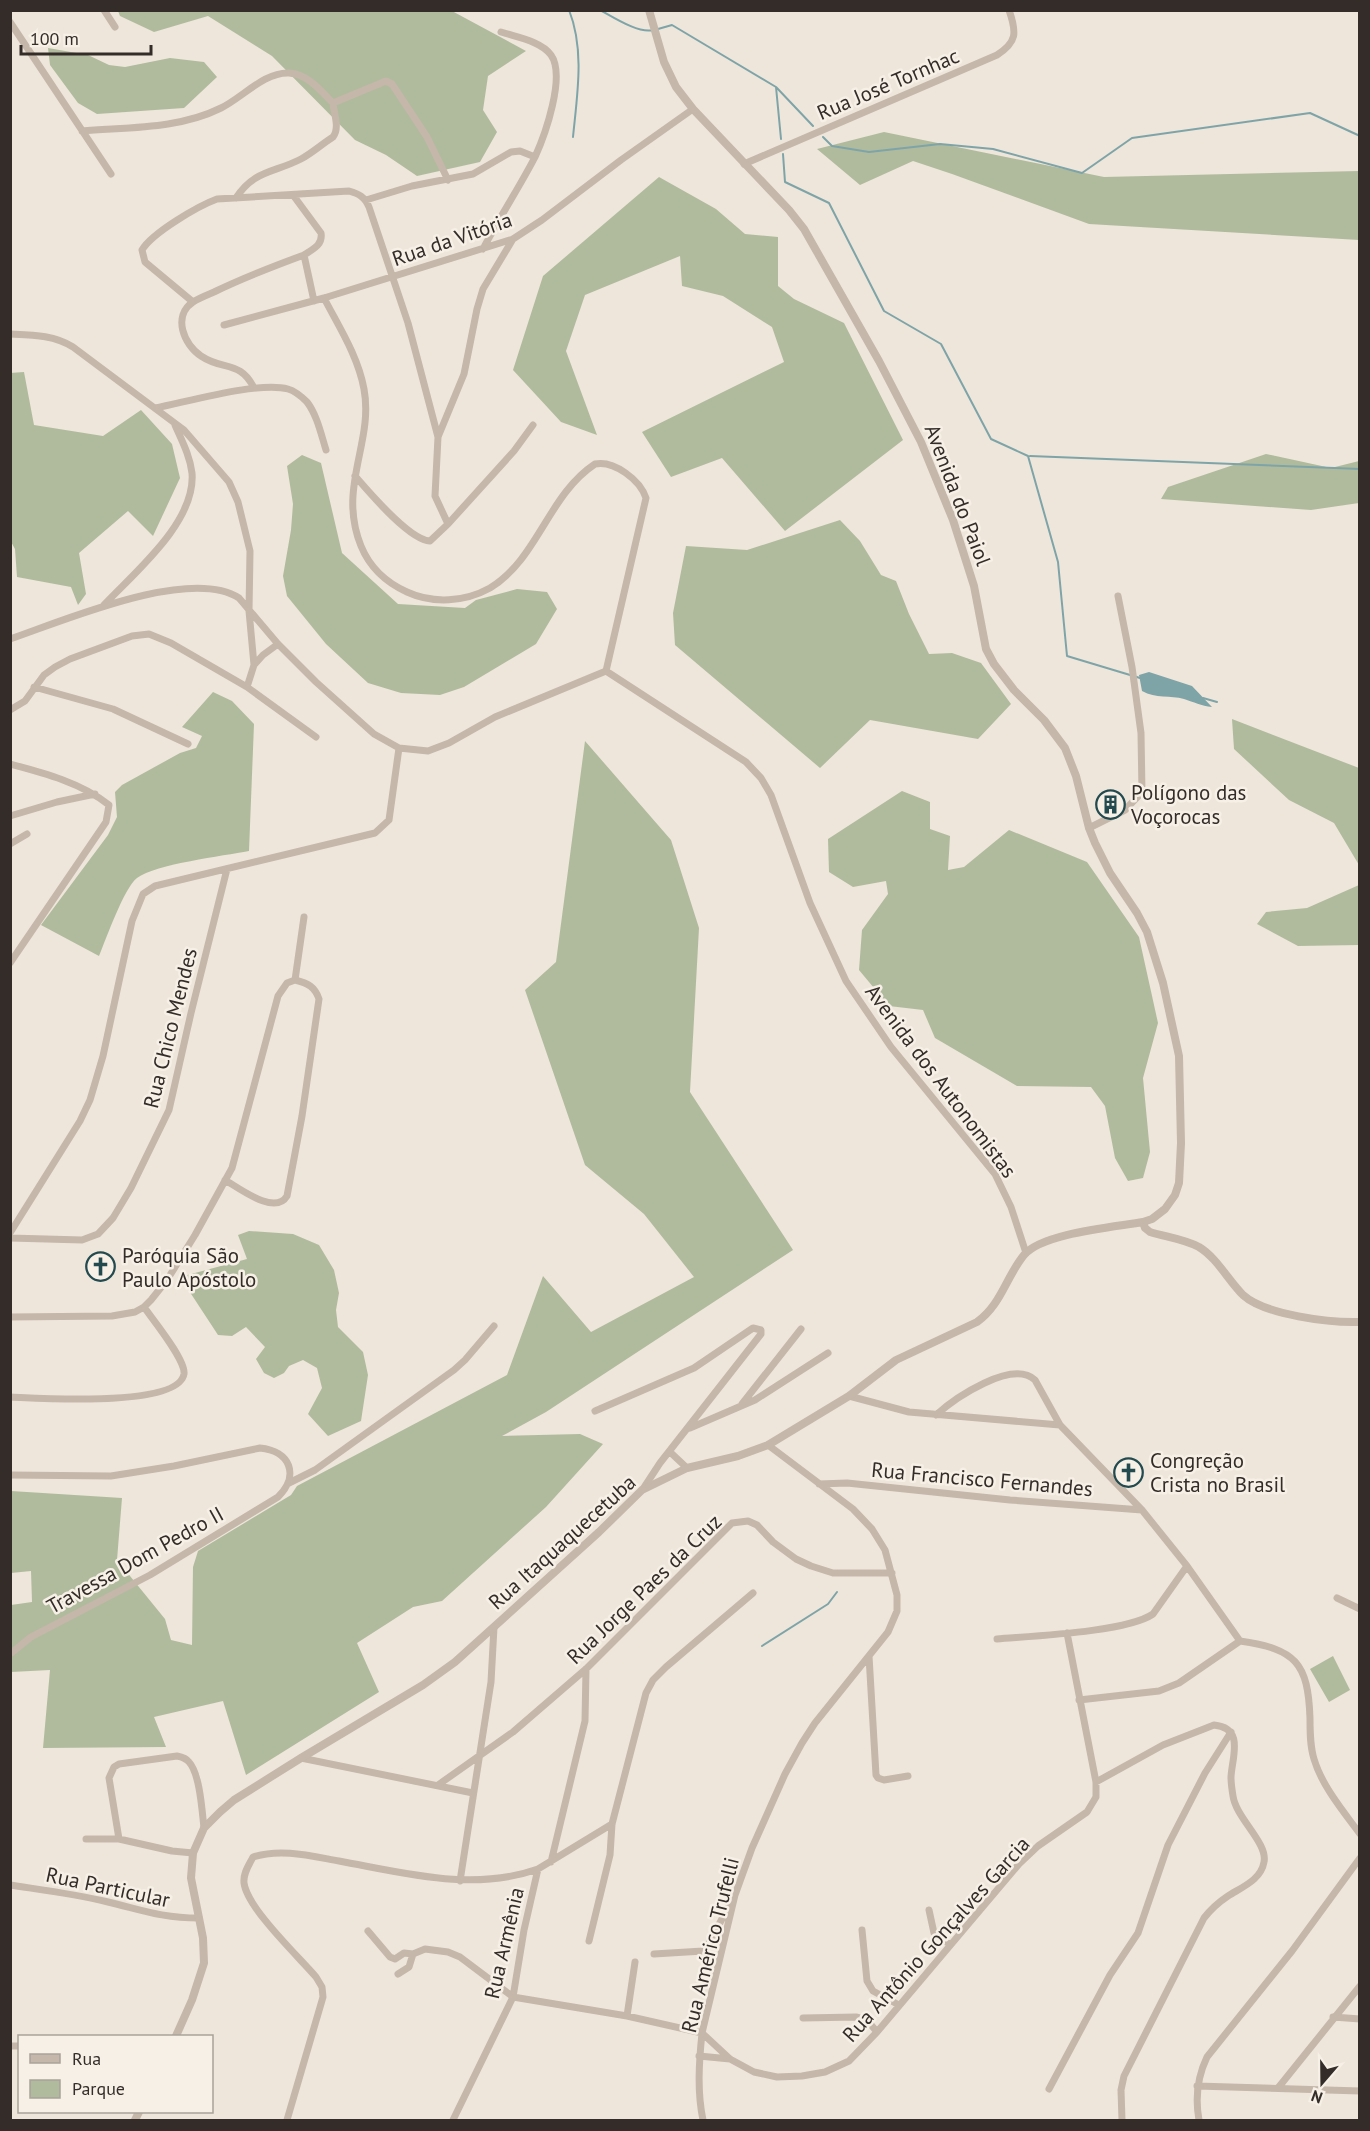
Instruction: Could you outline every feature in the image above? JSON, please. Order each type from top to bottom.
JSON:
[{"type":"street","points":[[104,10],[115,27]]},
{"type":"street","name":"Avenida do Paiol","points":[[649,10],[668,74],[693,109],[789,210],[804,229],[879,361],[921,442],[953,520],[974,586],[986,649],[994,664],[1014,690],[1044,720],[1065,748],[1076,776],[1089,828],[1110,873],[1147,932],[1163,983],[1179,1056],[1181,1143],[1179,1183],[1175,1195],[1165,1209],[1152,1219],[1143,1222]]},
{"type":"street","name":"Rua José Tornhac","points":[[744,164],[997,55],[1010,45],[1013,39],[1013,22],[1009,10]]},
{"type":"street","points":[[10,22],[111,174]]},
{"type":"street","points":[[483,249],[534,157],[549,119],[556,81],[551,54],[527,40],[501,32]]},
{"type":"street","points":[[82,131],[183,123],[224,107],[279,73],[301,75],[333,103],[336,131],[333,137],[304,158],[254,178],[242,188],[236,198]]},
{"type":"street","points":[[333,103],[381,82],[389,81],[427,137],[448,180]]},
{"type":"street","name":"Rua da Vitória","points":[[224,326],[324,298],[513,239],[693,109]]},
{"type":"street","points":[[366,200],[412,186],[473,174],[511,152],[520,151],[534,157]]},
{"type":"street","points":[[193,302],[145,262],[142,250],[151,239],[205,204],[217,199],[349,190],[366,200],[408,322],[438,437],[435,496],[448,524]]},
{"type":"street","points":[[254,388],[246,375],[238,369],[203,358],[192,350],[186,341],[182,321],[184,312],[193,302],[231,283],[304,255],[317,247],[322,237],[314,222],[293,195]]},
{"type":"street","points":[[438,437],[464,374],[483,290],[513,239]]},
{"type":"street","points":[[304,255],[314,301]]},
{"type":"street","points":[[10,639],[103,607],[173,590],[232,593],[239,598],[278,644],[374,734],[399,747],[428,751],[449,743],[495,717],[606,672],[646,498],[643,490],[625,473],[601,462],[588,468],[564,494],[525,554],[493,586],[459,600],[418,597],[395,587],[378,574],[364,555],[353,525],[352,494],[366,407],[364,390],[350,349],[324,298]]},
{"type":"street","points":[[10,334],[49,336],[63,340],[184,430],[229,482],[238,502],[250,550],[249,611],[254,665],[247,687]]},
{"type":"street","points":[[155,408],[254,388],[288,389],[307,403],[327,450]]},
{"type":"street","points":[[103,607],[170,534],[188,502],[192,474],[189,458],[174,424]]},
{"type":"street","points":[[354,476],[411,533],[424,541],[432,540],[514,451],[532,424]]},
{"type":"street","points":[[1089,828],[1125,810],[1142,792],[1141,733],[1132,667],[1118,596]]},
{"type":"street","points":[[10,710],[25,700],[49,671],[70,659],[141,634],[149,634],[171,643],[247,687],[316,737]]},
{"type":"street","points":[[254,665],[278,644]]},
{"type":"street","name":"Avenida dos Autonomistas","points":[[606,672],[738,756],[761,778],[771,795],[814,913],[846,981],[891,1047],[994,1174],[1011,1207],[1026,1253]]},
{"type":"street","points":[[34,687],[113,709],[188,744]]},
{"type":"street","points":[[10,1233],[80,1121],[90,1100],[103,1056],[132,921],[143,894],[155,886],[375,833],[389,820],[399,747]]},
{"type":"street","points":[[10,764],[95,794],[109,805],[110,809],[106,822],[10,963]]},
{"type":"street","points":[[10,816],[95,794]]},
{"type":"street","points":[[10,844],[27,834]]},
{"type":"street","name":"Rua Chico Mendes","points":[[10,1238],[82,1240],[90,1238],[105,1228],[131,1188],[169,1110],[227,869]]},
{"type":"street","points":[[295,980],[304,917]]},
{"type":"street","points":[[10,1317],[112,1316],[135,1312],[144,1307],[167,1280],[195,1235],[236,1157],[278,996],[283,986],[295,980],[312,986],[317,991],[319,999],[317,1027],[287,1196],[284,1202],[279,1204],[256,1199],[225,1180]]},
{"type":"street","points":[[1026,1253],[1050,1241],[1078,1232],[1143,1222],[1145,1228],[1150,1232],[1198,1247],[1208,1254],[1242,1294],[1263,1307],[1329,1321],[1359,1323]]},
{"type":"street","name":"Rua Itaquaquecetuba","points":[[177,2035],[192,2000],[204,1963],[203,1938],[191,1878],[193,1853],[204,1828],[234,1800],[423,1685],[455,1662],[642,1490],[687,1468],[738,1456],[768,1445],[849,1396],[896,1360],[960,1332],[988,1314],[1026,1253]]},
{"type":"street","points":[[10,1397],[130,1397],[171,1388],[180,1382],[184,1375],[183,1366],[170,1342],[144,1307]]},
{"type":"street","points":[[289,1483],[315,1470],[454,1370],[494,1326]]},
{"type":"street","points":[[595,1411],[694,1368],[753,1328],[759,1328],[761,1334],[642,1490]]},
{"type":"street","points":[[740,1406],[801,1329]]},
{"type":"street","points":[[688,1429],[755,1400],[828,1353]]},
{"type":"street","points":[[936,1414],[951,1401],[968,1391],[998,1378],[1024,1373],[1030,1375],[1060,1425],[1142,1510],[1187,1566],[1240,1641],[1273,1648],[1287,1655],[1300,1667],[1309,1690],[1310,1742],[1314,1760],[1336,1801],[1359,1834]]},
{"type":"street","points":[[849,1396],[909,1412],[1060,1425]]},
{"type":"street","name":"Rua Américo Trufelli","points":[[703,2121],[700,2106],[699,2056],[702,2033],[735,1895],[752,1848],[785,1774],[802,1743],[888,1632],[897,1611],[897,1595],[885,1550],[865,1520],[768,1445]]},
{"type":"street","points":[[10,1475],[111,1476],[174,1466],[260,1448],[269,1449],[285,1459],[291,1476],[289,1483]]},
{"type":"street","points":[[670,1452],[687,1468]]},
{"type":"street","name":"Travessa Dom Pedro II","points":[[10,1654],[31,1637],[150,1575],[278,1497],[289,1483]]},
{"type":"street","name":"Rua Francisco Fernandes","points":[[819,1484],[847,1483],[1010,1500],[1142,1510]]},
{"type":"street","name":"Rua Jorge Paes da Cruz","points":[[438,1785],[513,1732],[586,1670],[732,1524],[748,1521],[757,1525],[773,1542],[796,1558],[833,1574],[891,1573]]},
{"type":"street","points":[[997,1639],[1067,1633],[1146,1619],[1153,1614],[1187,1566]]},
{"type":"street","points":[[590,1941],[610,1855],[612,1824],[641,1707],[653,1680],[666,1666],[753,1593]]},
{"type":"street","points":[[1337,1598],[1359,1609]]},
{"type":"street","points":[[460,1881],[491,1682],[494,1627]]},
{"type":"street","name":"Rua Antônio Gonçalves Garcia","points":[[702,2033],[730,2059],[754,2072],[777,2077],[825,2072],[849,2061],[877,2032],[949,1944],[1019,1864],[1038,1846],[1087,1812],[1096,1797],[1096,1782],[1067,1633]]},
{"type":"street","points":[[1079,1700],[1159,1691],[1179,1683],[1240,1641]]},
{"type":"street","points":[[869,1656],[876,1775],[884,1780],[908,1776]]},
{"type":"street","points":[[551,1862],[583,1730],[587,1698],[586,1670]]},
{"type":"street","points":[[1096,1782],[1163,1745],[1214,1725],[1222,1726],[1231,1732],[1235,1749],[1231,1778],[1233,1798],[1244,1822],[1261,1846],[1264,1856],[1264,1864],[1253,1881],[1215,1906],[1204,1918],[1124,2076],[1121,2090],[1122,2121]]},
{"type":"street","points":[[1049,2089],[1105,1984],[1138,1933],[1167,1845],[1204,1773],[1231,1732]]},
{"type":"street","points":[[119,1839],[109,1778],[114,1767],[119,1764],[177,1755],[188,1760],[195,1772],[204,1828]]},
{"type":"street","points":[[301,1758],[473,1792]]},
{"type":"street","points":[[286,2121],[323,1998],[322,1988],[316,1977],[266,1920],[247,1893],[243,1881],[246,1869],[253,1857],[268,1852],[308,1856],[414,1876],[460,1881],[502,1878],[538,1869],[612,1824]]},
{"type":"street","points":[[86,1839],[119,1839],[172,1851],[193,1853]]},
{"type":"street","points":[[1199,2121],[1197,2086],[1200,2073],[1218,2041],[1292,1951],[1359,1858]]},
{"type":"street","name":"Rua Armênia","points":[[453,2121],[513,1996],[524,1930],[538,1869]]},
{"type":"street","name":"Rua Particular","points":[[10,1885],[106,1901],[155,1915],[199,1918]]},
{"type":"street","points":[[654,1954],[706,1949],[735,1895]]},
{"type":"street","points":[[929,1910],[934,1934],[949,1944]]},
{"type":"street","points":[[862,1930],[869,1987],[899,2005]]},
{"type":"street","points":[[368,1931],[390,1957],[395,1959],[404,1953],[413,1954],[425,1949],[448,1952],[460,1957],[513,1996],[627,2016],[702,2033]]},
{"type":"street","points":[[398,1974],[409,1967],[413,1954]]},
{"type":"street","points":[[627,2016],[635,1962]]},
{"type":"street","points":[[1278,2088],[1359,1986]]},
{"type":"street","points":[[803,2018],[856,2016],[867,2020],[877,2032]]},
{"type":"street","points":[[1334,2017],[1359,2019]]},
{"type":"street","name":"Rua Antônio Gonçalves Garcia","points":[[699,2056],[730,2059]]},
{"type":"street","points":[[1197,2086],[1359,2091]]},
{"type":"green space","points":[[118,11],[452,11],[526,51],[488,76],[483,110],[497,132],[480,162],[417,176],[386,155],[355,140],[272,56],[208,16],[154,32],[120,16]]},
{"type":"green space","points":[[48,48],[88,55],[109,65],[125,67],[170,58],[204,62],[217,77],[184,108],[97,114],[78,103],[50,65]]},
{"type":"green space","points":[[884,132],[1104,177],[1359,171],[1359,240],[1089,224],[913,161],[860,185],[817,149]]},
{"type":"green space","points":[[659,177],[716,209],[745,234],[778,237],[778,286],[794,299],[844,323],[903,440],[785,531],[722,458],[671,477],[642,432],[784,362],[772,327],[723,296],[682,286],[680,256],[585,295],[566,351],[597,435],[561,422],[513,370],[543,276]]},
{"type":"green space","points":[[24,372],[34,425],[103,436],[141,410],[172,444],[180,478],[153,536],[128,511],[79,553],[86,594],[78,605],[71,587],[17,577],[15,549],[10,540],[10,373]]},
{"type":"green space","points":[[1266,454],[1331,468],[1359,461],[1359,503],[1311,510],[1161,499],[1168,487]]},
{"type":"green space","points":[[302,455],[321,463],[342,553],[398,604],[465,608],[476,600],[517,589],[547,592],[557,609],[536,644],[464,687],[440,695],[401,693],[368,683],[326,644],[287,596],[283,576],[293,504],[287,466]]},
{"type":"green space","points":[[840,520],[860,541],[881,575],[896,581],[929,654],[952,653],[981,663],[1011,704],[978,739],[870,720],[820,768],[675,645],[673,613],[686,546],[747,550]]},
{"type":"green space","points":[[213,692],[232,701],[254,724],[249,851],[174,865],[137,878],[121,903],[99,956],[41,925],[108,835],[117,817],[115,792],[122,785],[180,753],[196,748],[202,736],[182,727]]},
{"type":"green space","points":[[1232,719],[1359,768],[1359,865],[1334,823],[1289,800],[1234,749]]},
{"type":"green space","points":[[585,741],[671,840],[699,928],[690,1092],[793,1250],[546,1412],[502,1436],[580,1434],[603,1444],[546,1507],[442,1601],[413,1607],[357,1643],[379,1692],[246,1775],[223,1701],[154,1717],[166,1747],[43,1748],[50,1670],[11,1672],[11,1605],[32,1602],[31,1571],[11,1573],[11,1491],[122,1498],[117,1560],[165,1619],[171,1640],[192,1645],[193,1567],[198,1551],[291,1495],[297,1486],[507,1375],[543,1276],[591,1332],[694,1277],[644,1214],[585,1165],[525,990],[556,962]]},
{"type":"green space","points":[[902,791],[930,802],[930,829],[950,836],[948,870],[964,867],[1009,830],[1087,862],[1139,937],[1158,1023],[1143,1078],[1150,1152],[1143,1178],[1128,1181],[1115,1158],[1105,1106],[1091,1087],[1017,1086],[935,1038],[923,1010],[889,1006],[859,970],[862,930],[888,894],[886,881],[853,887],[829,872],[828,839]]},
{"type":"green space","points":[[1359,885],[1359,945],[1298,946],[1257,924],[1266,912],[1307,908]]},
{"type":"green space","points":[[249,1231],[293,1234],[319,1245],[334,1270],[339,1293],[336,1310],[338,1327],[363,1352],[368,1375],[361,1421],[328,1436],[308,1414],[322,1388],[317,1368],[303,1360],[289,1366],[284,1373],[274,1378],[264,1373],[256,1359],[265,1347],[246,1327],[232,1336],[218,1335],[180,1277],[247,1259],[238,1235]]},
{"type":"green space","points":[[1333,1656],[1350,1690],[1329,1702],[1310,1669]]},
{"type":"water","points":[[1149,672],[1192,686],[1212,707],[1142,691],[1139,675]]},
{"type":"waterway","points":[[569,10],[574,25],[578,57],[578,89],[573,137]]},
{"type":"waterway","points":[[600,10],[641,30],[653,30]]},
{"type":"waterway","points":[[658,29],[672,25],[776,87],[813,126]]},
{"type":"waterway","points":[[776,87],[781,139]]},
{"type":"waterway","points":[[823,137],[832,146],[869,152],[940,144],[993,149],[1082,173],[1132,138],[1310,113],[1360,136]]},
{"type":"waterway","points":[[783,154],[785,182],[829,203],[884,311],[941,344],[991,439],[1028,456],[1058,562],[1067,656],[1140,678]]},
{"type":"waterway","points":[[1030,456],[1360,469]]},
{"type":"waterway","points":[[1203,698],[1217,702]]},
{"type":"waterway","points":[[762,1646],[828,1604],[837,1592]]},
{"type":"place","name":"Polígono das Voçorocas","points":[[1110,804]]},
{"type":"place","name":"Paróquia São Paulo Apóstolo","points":[[101,1267]]},
{"type":"place","name":"Congreção Crista no Brasil","points":[[1129,1472]]}]
